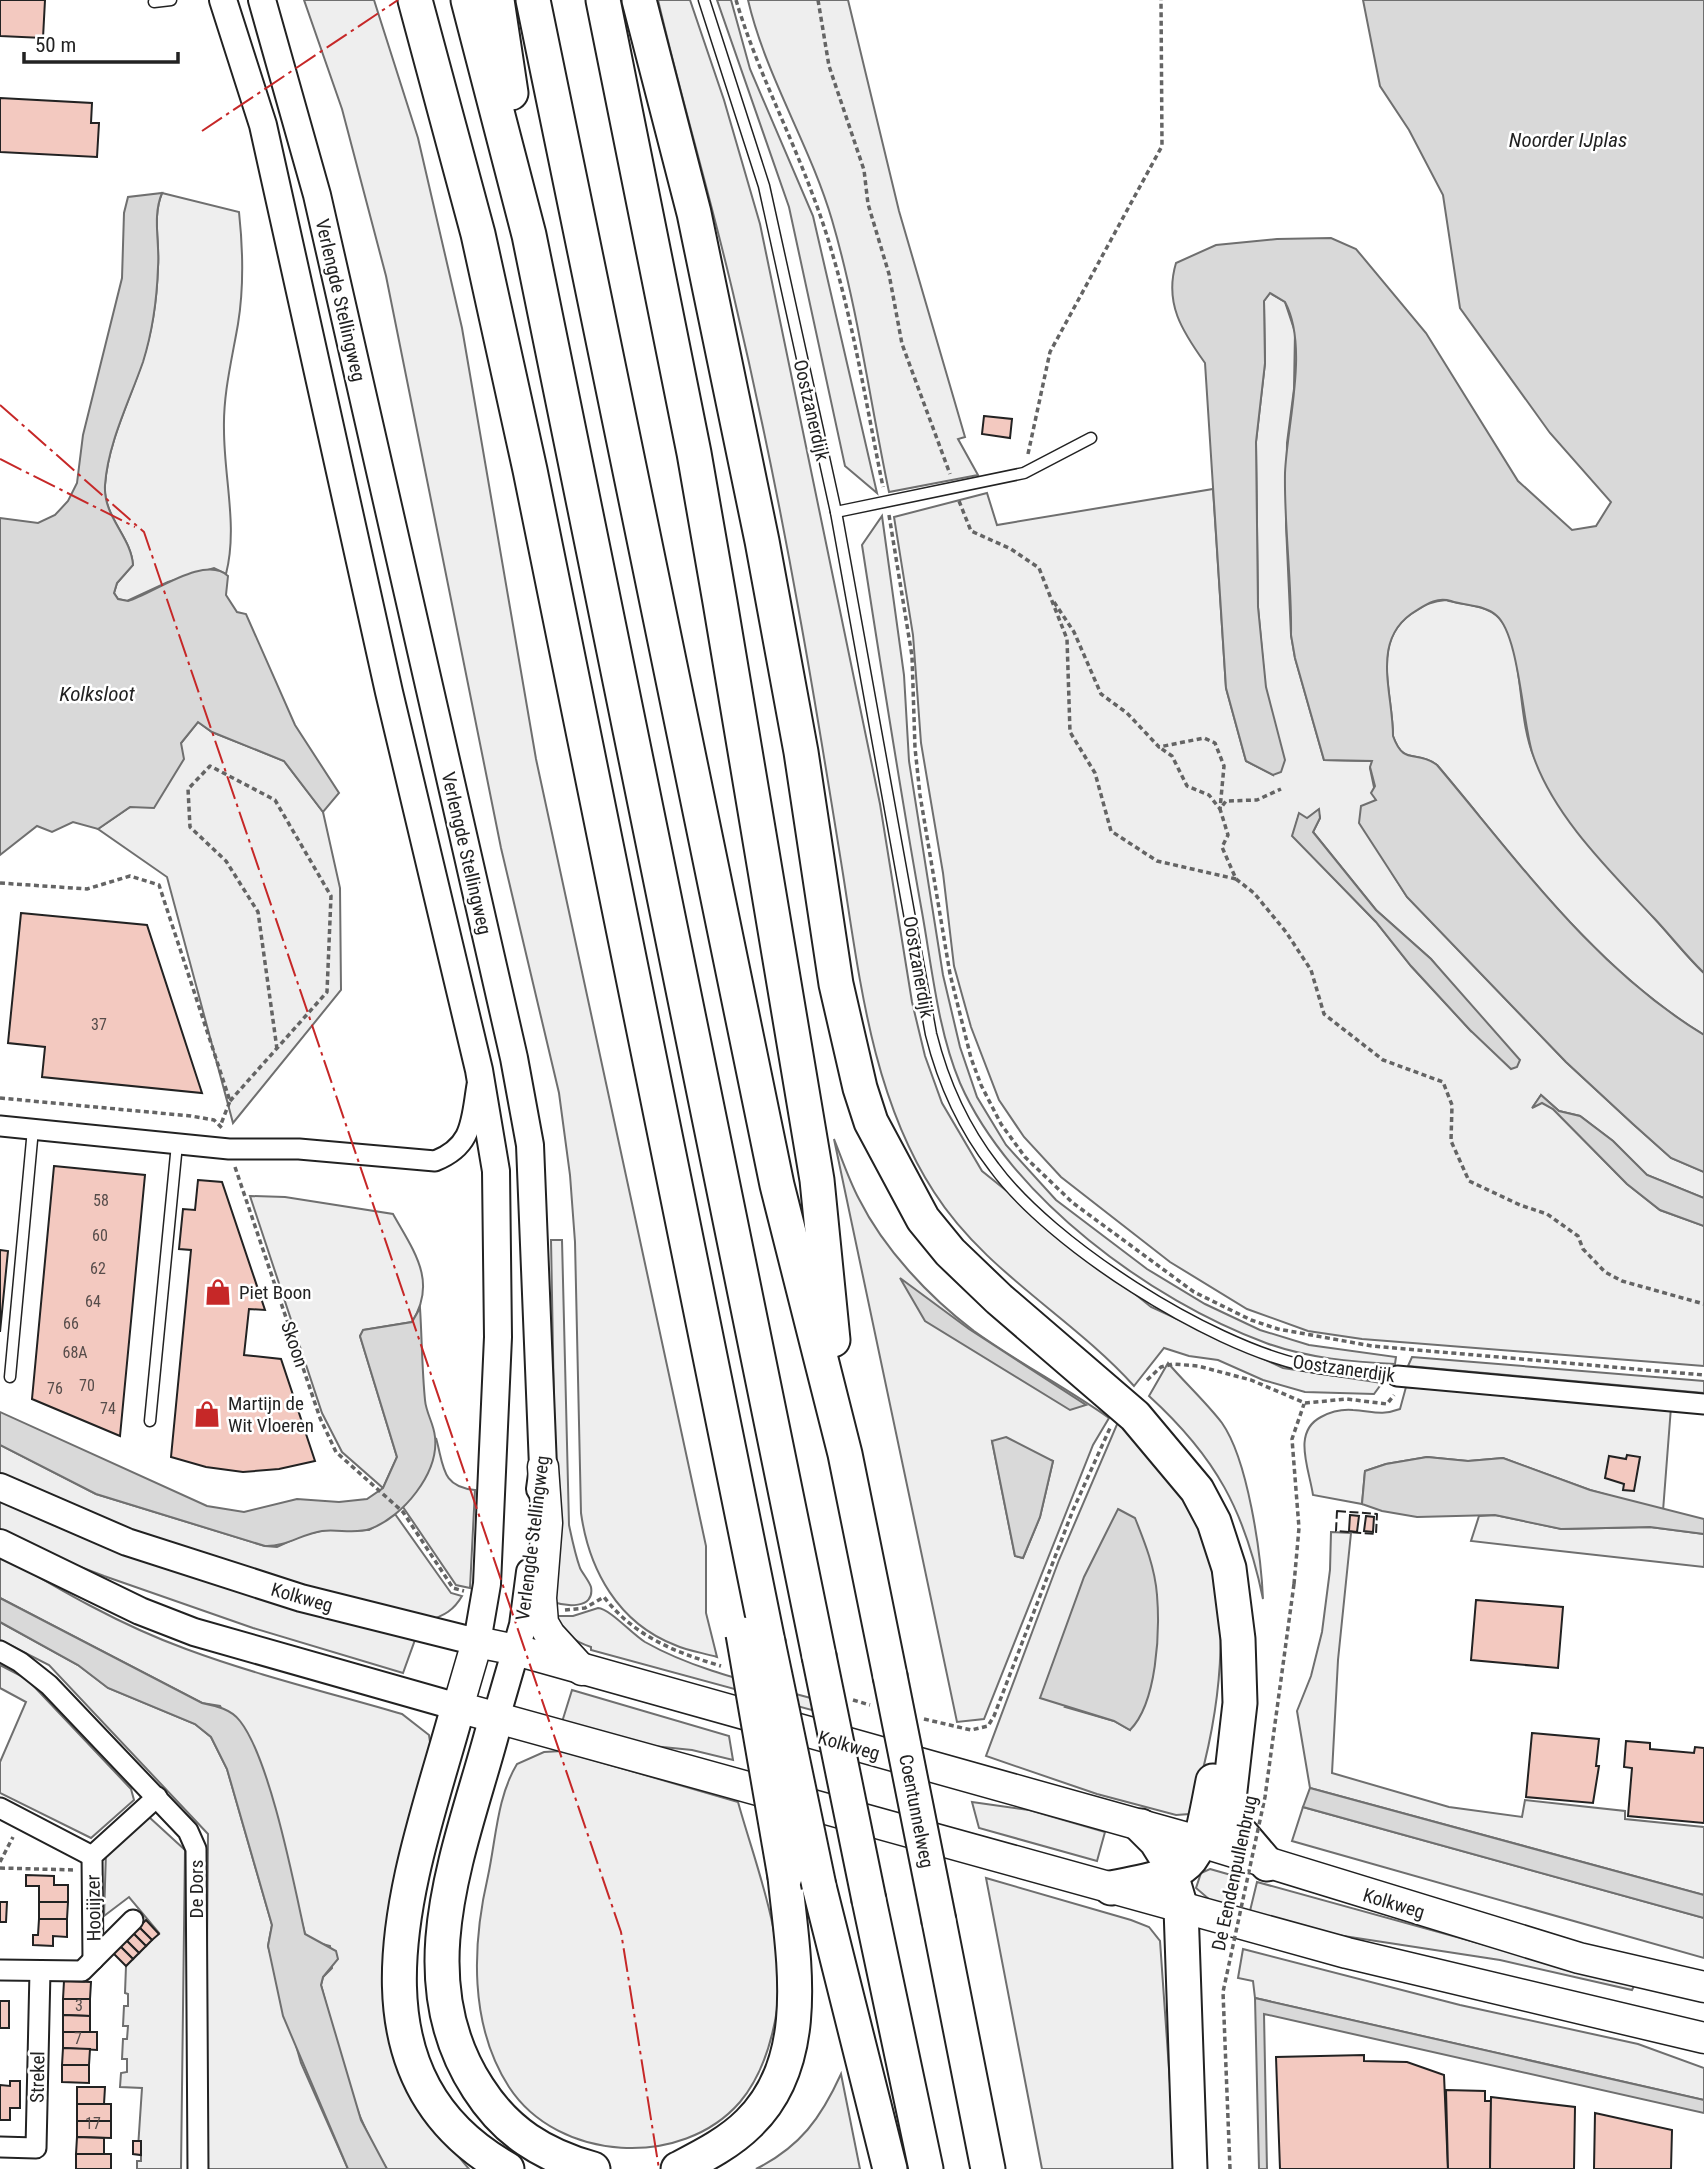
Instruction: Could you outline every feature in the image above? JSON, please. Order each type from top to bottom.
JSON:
[{"type":"highway","points":[[415,0],[481,247],[572,675],[674,1180],[755,1638],[785,1877],[795,1973],[792,2028],[784,2068],[771,2095],[751,2121],[730,2139],[678,2169]]},
{"type":"highway","points":[[468,0],[529,235],[926,2169]]},
{"type":"highway","points":[[497,0],[529,235]]},
{"type":"highway","points":[[533,0],[777,1185],[845,1454]]},
{"type":"highway","points":[[603,0],[694,453],[785,983],[817,1180],[845,1454]]},
{"type":"highway","points":[[639,0],[705,264],[779,632],[836,984],[850,1053],[871,1122],[910,1198],[950,1252],[1135,1416],[1197,1490],[1214,1522],[1229,1568],[1238,1639],[1240,1703],[1227,1817],[1267,1864]]},
{"type":"highway","name":"Coentunnelweg","points":[[845,1454],[988,2169]]},
{"type":"highway","points":[[755,1638],[890,2169]]},
{"type":"highway","points":[[1111,1888],[1172,1874],[1191,1860],[1201,1842],[1238,1639]]},
{"type":"highway","points":[[458,1707],[404,1911],[397,1965],[400,2015],[412,2059],[429,2094],[451,2124],[477,2149],[507,2169]]},
{"type":"highway","points":[[496,1718],[447,1902],[442,1934],[442,1994],[451,2031],[468,2072],[509,2128],[540,2149],[593,2169]]},
{"type":"highway","points":[[1141,1826],[1156,1841],[1172,1874],[1181,1908],[1191,2169]]},
{"type":"main road","name":"Verlengde Stellingweg","points":[[223,0],[263,125],[400,741],[479,1070],[496,1171],[498,1336],[487,1584],[477,1642],[458,1707]]},
{"type":"main road","name":"Verlengde Stellingweg","points":[[262,0],[317,195],[514,1058],[530,1145],[543,1467],[527,1605],[496,1718]]},
{"type":"main road","points":[[543,1467],[547,1523],[541,1598],[544,1623],[550,1635],[583,1670]]},
{"type":"main road","name":"Kolkweg","points":[[0,1487],[127,1542],[301,1598],[516,1650],[1201,1842],[1579,1958],[1704,1987]]},
{"type":"main road","points":[[0,1543],[140,1611],[194,1632],[1181,1908],[1418,1971],[1704,2038]]},
{"type":"street","points":[[0,1126],[229,1149],[299,1149],[435,1161],[452,1154],[461,1146],[469,1128],[479,1070]]},
{"type":"street","name":"Oostzanerdijk","points":[[1397,1376],[1704,1404]]},
{"type":"street","name":"De Dors","points":[[0,1651],[20,1662],[49,1685],[188,1831],[196,1849],[198,2169]]},
{"type":"street","name":"Hooiijzer","points":[[93,1960],[92,1863],[157,1797]]},
{"type":"street","name":"Hooiijzer","points":[[0,1808],[92,1863]]},
{"type":"street","points":[[0,1970],[82,1971],[133,1920]]},
{"type":"street","name":"Strekel","points":[[0,2147],[36,2148],[40,1971]]},
{"type":"lane","points":[[154,2],[171,0]]},
{"type":"lane","name":"Oostzanerdijk","points":[[704,0],[765,186],[835,512],[931,1034],[947,1084],[979,1146],[1010,1186],[1044,1219],[1129,1282],[1201,1327],[1301,1364],[1397,1376]]},
{"type":"lane","points":[[835,512],[1024,473],[1091,438]]},
{"type":"lane","points":[[10,1377],[33,1129]]},
{"type":"lane","points":[[150,1421],[177,1144]]},
{"type":"path","name":"Oostzanerdijk","points":[[736,0],[751,48],[813,193],[851,332],[886,502],[912,656],[915,748],[920,795],[950,974],[971,1058],[1001,1124],[1025,1157],[1073,1203],[1194,1292],[1251,1320],[1330,1341],[1704,1375]]},
{"type":"path","points":[[818,0],[829,66],[864,170],[868,204],[889,274],[902,344],[971,531],[1011,549],[1040,568],[1067,639],[1070,732],[1094,773],[1111,831],[1157,861],[1236,878]]},
{"type":"path","points":[[1024,473],[1050,352],[1162,146],[1161,0]]},
{"type":"path","points":[[1050,596],[1074,632],[1101,694],[1128,713],[1158,747],[1172,756],[1187,786],[1209,795],[1220,809],[1228,835],[1222,847],[1236,878],[1254,894],[1286,932],[1311,970],[1324,1014],[1383,1060],[1443,1082],[1452,1105],[1451,1141],[1469,1181],[1520,1205],[1547,1214],[1577,1236],[1583,1249],[1605,1272],[1622,1282],[1704,1304]]},
{"type":"path","points":[[1158,747],[1204,738],[1215,743],[1223,757],[1224,766],[1220,809]]},
{"type":"path","points":[[0,1098],[191,1116],[221,1124],[230,1101],[277,1049],[327,992],[331,895],[275,800],[210,766],[188,789],[190,827],[226,861],[258,912],[277,1049]]},
{"type":"path","points":[[1220,809],[1226,801],[1257,800],[1281,789]]},
{"type":"path","points":[[0,883],[86,889],[130,876],[159,885],[230,1101]]},
{"type":"path","name":"Skoon","points":[[221,1124],[320,1418],[336,1452],[403,1512]]},
{"type":"path","points":[[1147,1380],[1161,1367],[1173,1364],[1198,1366],[1251,1380],[1305,1404],[1347,1399],[1387,1404],[1395,1395],[1403,1349]]},
{"type":"path","name":"De Eendenpullenbrug","points":[[1230,2169],[1223,1992],[1265,1797],[1299,1528],[1292,1439],[1305,1404]]},
{"type":"path","points":[[0,1862],[22,1820]]},
{"type":"path","points":[[0,1868],[92,1863]]},
{"type":"shaded area","points":[[304,0],[374,0],[418,138],[462,328],[536,759],[706,1546],[706,1613],[717,1657],[675,1645],[637,1623],[622,1609],[599,1574],[585,1534],[581,1513],[575,1242],[570,1175],[559,1093],[501,848],[386,276],[342,109]]},
{"type":"shaded area","points":[[658,0],[690,0],[724,100],[760,224],[880,804],[912,1002],[925,1056],[942,1103],[982,1171],[1151,1307],[1283,1368],[1382,1383],[1374,1394],[1305,1392],[1263,1380],[1218,1360],[1189,1356],[1164,1348],[1134,1386],[1110,1361],[978,1246],[934,1192],[913,1156],[896,1118],[872,1038],[805,645],[768,453],[724,256]]},
{"type":"shaded area","points":[[717,0],[731,0],[750,69],[813,216],[877,493],[845,466],[789,207]]},
{"type":"shaded area","points":[[748,0],[848,0],[899,211],[965,437],[958,439],[978,475],[889,492],[856,321],[832,220],[823,192],[766,56]]},
{"type":"shaded area","points":[[162,193],[239,212],[241,296],[224,417],[231,538],[226,574],[214,568],[168,582],[127,601],[118,599],[114,593],[117,583],[133,565],[128,545],[108,507],[105,485],[110,454],[142,363],[151,328],[157,279],[157,211]]},
{"type":"shaded area","points":[[1270,293],[1285,302],[1295,332],[1294,389],[1287,443],[1286,525],[1291,635],[1324,760],[1373,761],[1370,768],[1392,873],[1407,897],[1566,1062],[1671,1158],[1704,1172],[1704,1198],[1647,1175],[1613,1141],[1580,1116],[1559,1111],[1541,1095],[1533,1107],[1542,1102],[1553,1109],[1627,1184],[1660,1210],[1704,1226],[1704,1366],[1362,1339],[1308,1331],[1247,1309],[1170,1262],[1061,1177],[1024,1137],[999,1100],[971,1027],[954,966],[943,873],[921,743],[913,635],[894,517],[987,493],[997,525],[1213,489],[1226,688],[1246,761],[1273,775],[1258,607],[1256,442],[1265,363],[1264,301]],"holes":[[[1318,810],[1320,818],[1313,832],[1376,910],[1431,959],[1465,1001],[1470,1030],[1411,966],[1376,922],[1293,836],[1299,814],[1307,819]]]},
{"type":"shaded area","points":[[882,516],[904,675],[909,761],[943,975],[960,1047],[977,1097],[1006,1145],[1056,1200],[1147,1269],[1205,1304],[1260,1330],[1309,1345],[1396,1357],[1395,1364],[1330,1358],[1282,1348],[1222,1324],[1177,1301],[1089,1240],[1048,1204],[1013,1166],[983,1125],[960,1083],[946,1042],[898,775],[862,545]]},
{"type":"shaded area","points":[[1446,600],[1485,609],[1503,623],[1510,636],[1518,669],[1529,741],[1545,780],[1587,842],[1704,973],[1704,1035],[1664,1008],[1593,946],[1560,911],[1437,765],[1430,760],[1406,755],[1397,745],[1393,736],[1387,667],[1393,636],[1402,622],[1420,609],[1433,602]]},
{"type":"shaded area","points":[[198,722],[212,732],[284,761],[323,812],[340,888],[341,990],[233,1123],[167,877],[98,829],[130,807]]},
{"type":"shaded area","points":[[834,1139],[869,1218],[895,1254],[924,1287],[974,1331],[1109,1418],[1093,1445],[984,1719],[957,1722]],"holes":[[[992,1441],[1053,1461],[1040,1517],[1023,1558],[1015,1556]]]},
{"type":"shaded area","points":[[250,1196],[285,1197],[393,1214],[415,1253],[423,1279],[423,1293],[412,1322],[364,1330],[360,1336],[397,1457],[383,1488],[342,1452],[322,1413]]},
{"type":"shaded area","points":[[551,1240],[562,1240],[569,1525],[580,1568],[591,1587],[588,1600],[578,1605],[553,1602],[555,1462]]},
{"type":"shaded area","points":[[1412,1357],[1704,1381],[1704,1393],[1408,1366]]},
{"type":"shaded area","points":[[1168,1363],[1216,1415],[1231,1439],[1252,1508],[1263,1599],[1247,1539],[1224,1487],[1193,1441],[1149,1396]]},
{"type":"shaded area","points":[[1406,1387],[1671,1407],[1663,1511],[1590,1490],[1503,1458],[1468,1461],[1427,1457],[1386,1464],[1365,1471],[1362,1504],[1313,1495],[1305,1452],[1307,1432],[1312,1424],[1325,1415],[1341,1410],[1382,1413],[1400,1409]]},
{"type":"shaded area","points":[[1118,1422],[1179,1489],[1199,1524],[1212,1563],[1219,1605],[1217,1692],[1201,1776],[1190,1814],[1176,1815],[1097,1794],[986,1756],[1059,1560]],"holes":[[[1157,1594],[1130,1730],[1114,1721],[1065,1707]]]},
{"type":"shaded area","points":[[436,1438],[443,1466],[450,1480],[456,1485],[475,1490],[470,1588],[456,1585],[403,1507],[424,1474]]},
{"type":"shaded area","points":[[0,1445],[96,1494],[265,1546],[277,1547],[303,1535],[325,1530],[369,1530],[395,1514],[451,1593],[462,1596],[448,1612],[429,1620],[172,1550],[0,1480]]},
{"type":"shaded area","points":[[0,1496],[416,1637],[403,1673],[253,1628],[36,1550],[0,1531]]},
{"type":"shaded area","points":[[1495,1515],[1562,1529],[1650,1527],[1704,1534],[1704,1567],[1471,1541],[1479,1516]]},
{"type":"shaded area","points":[[1331,1532],[1351,1533],[1338,1660],[1332,1773],[1449,1807],[1522,1817],[1525,1800],[1625,1811],[1625,1819],[1704,1827],[1704,1895],[1310,1788],[1297,1711],[1311,1676],[1322,1632],[1330,1570]]},
{"type":"shaded area","points":[[0,1554],[91,1606],[162,1640],[239,1667],[402,1714],[429,1735],[432,1755],[400,1896],[433,2126],[469,2169],[387,2169],[375,2148],[347,2080],[321,1985],[323,1977],[332,1968],[330,1946],[315,1942],[305,1934],[265,1779],[220,1706],[202,1703],[0,1598]]},
{"type":"shaded area","points":[[598,1608],[609,1613],[645,1642],[665,1652],[730,1676],[818,1700],[819,1712],[591,1650],[591,1647],[565,1632],[556,1616],[573,1616]]},
{"type":"shaded area","points":[[0,1622],[78,1665],[108,1688],[195,1724],[211,1737],[227,1769],[272,1925],[268,1946],[301,2063],[348,2169],[205,2169],[208,1834],[49,1665],[0,1640]]},
{"type":"shaded area","points":[[0,1665],[27,1679],[131,1789],[134,1800],[91,1838],[0,1793],[0,1762],[26,1702],[0,1688]]},
{"type":"shaded area","points":[[572,1690],[729,1736],[733,1760],[692,1750],[633,1744],[562,1722]]},
{"type":"shaded area","points":[[562,1751],[738,1802],[774,1931],[779,1984],[777,2010],[764,2058],[754,2081],[740,2102],[715,2124],[686,2138],[654,2146],[621,2148],[588,2142],[558,2130],[531,2112],[509,2087],[487,2038],[477,1984],[477,1957],[483,1902],[501,1804],[517,1764],[544,1752]]},
{"type":"shaded area","points":[[972,1802],[1029,1810],[1105,1832],[1097,1861],[979,1828]]},
{"type":"shaded area","points":[[1303,1807],[1704,1918],[1704,1958],[1292,1841]]},
{"type":"shaded area","points":[[149,1817],[185,1850],[181,2169],[137,2169],[137,2161],[141,2161],[141,2148],[138,2148],[142,2088],[120,2087],[121,2073],[127,2072],[127,2059],[122,2059],[123,2039],[127,2039],[128,2026],[123,2026],[124,2006],[128,2006],[128,1994],[125,1993],[126,1966],[159,1933],[129,1897],[104,1916],[106,1852]]},
{"type":"shaded area","points":[[1210,1869],[1238,1877],[1231,1908],[1210,1900],[1196,1888],[1201,1873]]},
{"type":"shaded area","points":[[986,1878],[1131,1920],[1149,1927],[1160,1941],[1176,2169],[1042,2169]]},
{"type":"shaded area","points":[[1257,1882],[1634,1986],[1632,1990],[1500,1960],[1324,1933],[1249,1915]]},
{"type":"shaded area","points":[[1243,1949],[1460,2005],[1638,2044],[1704,2068],[1704,2100],[1255,1998],[1253,1981],[1238,1978]]},
{"type":"shaded area","points":[[841,2074],[860,2169],[756,2169],[785,2151],[808,2130]]},
{"type":"water","name":"Noorder IJplas","points":[[1363,0],[1704,0],[1704,973],[1601,861],[1553,798],[1532,752],[1515,658],[1504,625],[1496,615],[1481,607],[1446,600],[1429,603],[1402,622],[1393,635],[1388,650],[1387,667],[1393,736],[1402,751],[1406,755],[1430,760],[1437,765],[1560,911],[1593,946],[1664,1008],[1704,1035],[1704,1172],[1671,1158],[1566,1062],[1407,897],[1359,823],[1361,806],[1376,800],[1371,793],[1375,786],[1370,767],[1372,761],[1324,760],[1291,635],[1285,473],[1295,386],[1295,341],[1292,320],[1285,302],[1270,293],[1264,301],[1265,363],[1256,442],[1258,607],[1266,687],[1285,760],[1281,772],[1273,775],[1246,761],[1226,688],[1205,363],[1177,316],[1172,291],[1176,263],[1216,245],[1277,239],[1331,238],[1356,249],[1426,333],[1518,481],[1572,530],[1596,526],[1611,502],[1550,433],[1460,308],[1443,195],[1409,130],[1380,86]]},
{"type":"water","name":"Kolksloot","points":[[162,193],[157,211],[157,279],[151,327],[143,362],[110,454],[105,485],[108,507],[128,545],[133,565],[117,583],[114,593],[118,599],[128,601],[193,572],[218,570],[228,576],[226,595],[237,612],[246,614],[295,725],[339,793],[323,812],[284,761],[212,732],[198,722],[181,743],[184,759],[154,808],[130,807],[98,829],[73,822],[52,832],[37,826],[0,855],[0,518],[38,523],[55,515],[68,501],[77,483],[83,435],[122,278],[124,213],[128,197]]},
{"type":"water","points":[[1319,809],[1320,818],[1313,832],[1376,910],[1431,959],[1520,1060],[1517,1067],[1511,1069],[1470,1030],[1411,966],[1376,922],[1292,836],[1299,813],[1307,818]]},
{"type":"water","points":[[1541,1095],[1559,1111],[1580,1116],[1613,1141],[1647,1175],[1704,1198],[1704,1226],[1660,1210],[1627,1184],[1553,1109],[1542,1103],[1532,1108]]},
{"type":"water","points":[[900,1278],[969,1329],[1086,1405],[1070,1410],[925,1321]]},
{"type":"water","points":[[420,1308],[425,1400],[435,1437],[435,1451],[425,1479],[406,1504],[395,1515],[370,1529],[322,1531],[265,1546],[96,1494],[0,1445],[0,1412],[207,1506],[244,1512],[297,1499],[339,1502],[367,1499],[383,1488],[397,1457],[360,1336],[363,1330],[412,1322]]},
{"type":"water","points":[[1006,1437],[1053,1461],[1040,1517],[1023,1558],[1015,1556],[992,1441]]},
{"type":"water","points":[[1427,1457],[1468,1461],[1503,1458],[1590,1490],[1704,1519],[1704,1534],[1650,1527],[1561,1529],[1495,1515],[1417,1517],[1382,1511],[1362,1504],[1365,1471],[1386,1464]]},
{"type":"water","points":[[1118,1509],[1135,1518],[1152,1565],[1157,1595],[1155,1666],[1146,1703],[1130,1730],[1114,1721],[1040,1698],[1084,1577]]},
{"type":"water","points":[[0,1598],[202,1703],[228,1711],[240,1721],[251,1739],[271,1792],[305,1934],[336,1951],[338,1959],[323,1977],[321,1985],[361,2120],[387,2169],[348,2169],[283,2016],[268,1946],[272,1925],[227,1769],[211,1737],[195,1724],[108,1688],[78,1665],[0,1622]]},
{"type":"water","points":[[1310,1788],[1704,1895],[1704,1918],[1303,1807]]},
{"type":"water","points":[[1255,1998],[1704,2100],[1704,2113],[1264,2014],[1267,2169],[1259,2169]]},
{"type":"building","points":[[0,0],[45,0],[43,38],[0,36]]},
{"type":"building","points":[[0,98],[92,103],[91,123],[99,123],[97,157],[0,152]]},
{"type":"building","points":[[984,416],[1012,419],[1010,438],[982,434]]},
{"type":"building","points":[[21,913],[147,925],[202,1093],[42,1077],[45,1047],[8,1043]]},
{"type":"building","points":[[54,1166],[145,1175],[120,1436],[32,1399]]},
{"type":"building","points":[[198,1180],[222,1182],[265,1310],[249,1309],[244,1355],[281,1359],[315,1461],[279,1469],[243,1472],[206,1467],[171,1457],[191,1250],[179,1249],[183,1209],[195,1210]]},
{"type":"building","points":[[0,1250],[8,1251],[0,1332]]},
{"type":"building","points":[[1627,1455],[1640,1457],[1634,1491],[1623,1490],[1624,1484],[1605,1478],[1609,1456],[1626,1459]]},
{"type":"building","points":[[1350,1515],[1359,1516],[1357,1532],[1349,1531]]},
{"type":"building","points":[[1366,1516],[1374,1517],[1373,1532],[1364,1531]]},
{"type":"building","points":[[1476,1600],[1563,1607],[1558,1668],[1471,1660]]},
{"type":"building","points":[[1532,1733],[1599,1739],[1596,1766],[1599,1766],[1593,1803],[1526,1797]]},
{"type":"building","points":[[1626,1741],[1650,1743],[1650,1749],[1694,1753],[1695,1747],[1704,1748],[1704,1823],[1628,1816],[1632,1768],[1624,1767]]},
{"type":"building","points":[[26,1875],[54,1876],[54,1885],[68,1885],[68,1902],[39,1902],[39,1886],[26,1886]]},
{"type":"building","points":[[0,1902],[7,1902],[6,1922],[0,1922]]},
{"type":"building","points":[[39,1902],[68,1902],[67,1919],[39,1919]]},
{"type":"building","points":[[39,1919],[67,1919],[67,1937],[53,1936],[53,1946],[33,1945],[33,1935],[38,1935]]},
{"type":"building","points":[[146,1920],[159,1934],[152,1940],[139,1927]]},
{"type":"building","points":[[139,1927],[152,1940],[146,1946],[133,1933]]},
{"type":"building","points":[[133,1933],[146,1946],[139,1953],[126,1940]]},
{"type":"building","points":[[126,1940],[139,1953],[133,1959],[120,1946]]},
{"type":"building","points":[[120,1946],[133,1959],[126,1966],[113,1953]]},
{"type":"building","points":[[64,1981],[91,1982],[90,1999],[63,1999]]},
{"type":"building","points":[[63,1999],[90,1999],[90,2016],[63,2015]]},
{"type":"building","points":[[0,2001],[9,2001],[9,2028],[0,2028]]},
{"type":"building","points":[[63,2015],[90,2016],[90,2032],[63,2032]]},
{"type":"building","points":[[63,2032],[97,2032],[97,2050],[63,2048]]},
{"type":"building","points":[[63,2048],[90,2049],[89,2065],[62,2065]]},
{"type":"building","points":[[1364,2055],[1364,2061],[1407,2062],[1444,2075],[1448,2169],[1280,2169],[1276,2057]]},
{"type":"building","points":[[62,2065],[89,2065],[89,2083],[62,2082]]},
{"type":"building","points":[[10,2081],[20,2081],[20,2108],[10,2108],[10,2120],[0,2120],[0,2085],[10,2086]]},
{"type":"building","points":[[77,2087],[105,2087],[104,2104],[77,2104]]},
{"type":"building","points":[[1446,2090],[1485,2091],[1485,2101],[1491,2101],[1490,2169],[1448,2169]]},
{"type":"building","points":[[1491,2097],[1575,2107],[1574,2169],[1490,2169]]},
{"type":"building","points":[[77,2104],[111,2104],[111,2121],[77,2121]]},
{"type":"building","points":[[1595,2113],[1672,2130],[1671,2169],[1594,2169]]},
{"type":"building","points":[[77,2121],[111,2121],[111,2138],[77,2137]]},
{"type":"building","points":[[77,2137],[104,2138],[104,2154],[76,2154]]},
{"type":"building","points":[[133,2141],[141,2141],[141,2155],[133,2154]]},
{"type":"building","points":[[76,2154],[111,2154],[111,2169],[76,2169]]},
{"type":"fence","points":[[1337,1511],[1377,1514],[1376,1534],[1336,1531],[1337,1511]]},
{"type":"power","points":[[202,131],[398,0]]},
{"type":"power","points":[[0,405],[144,532],[621,1932],[659,2169]]},
{"type":"power","points":[[0,459],[135,527]]},
{"type":"place","name":"Piet Boon","points":[[218,1292]]},
{"type":"place","name":"Martijn de Wit Vloeren","points":[[207,1414]]}]
